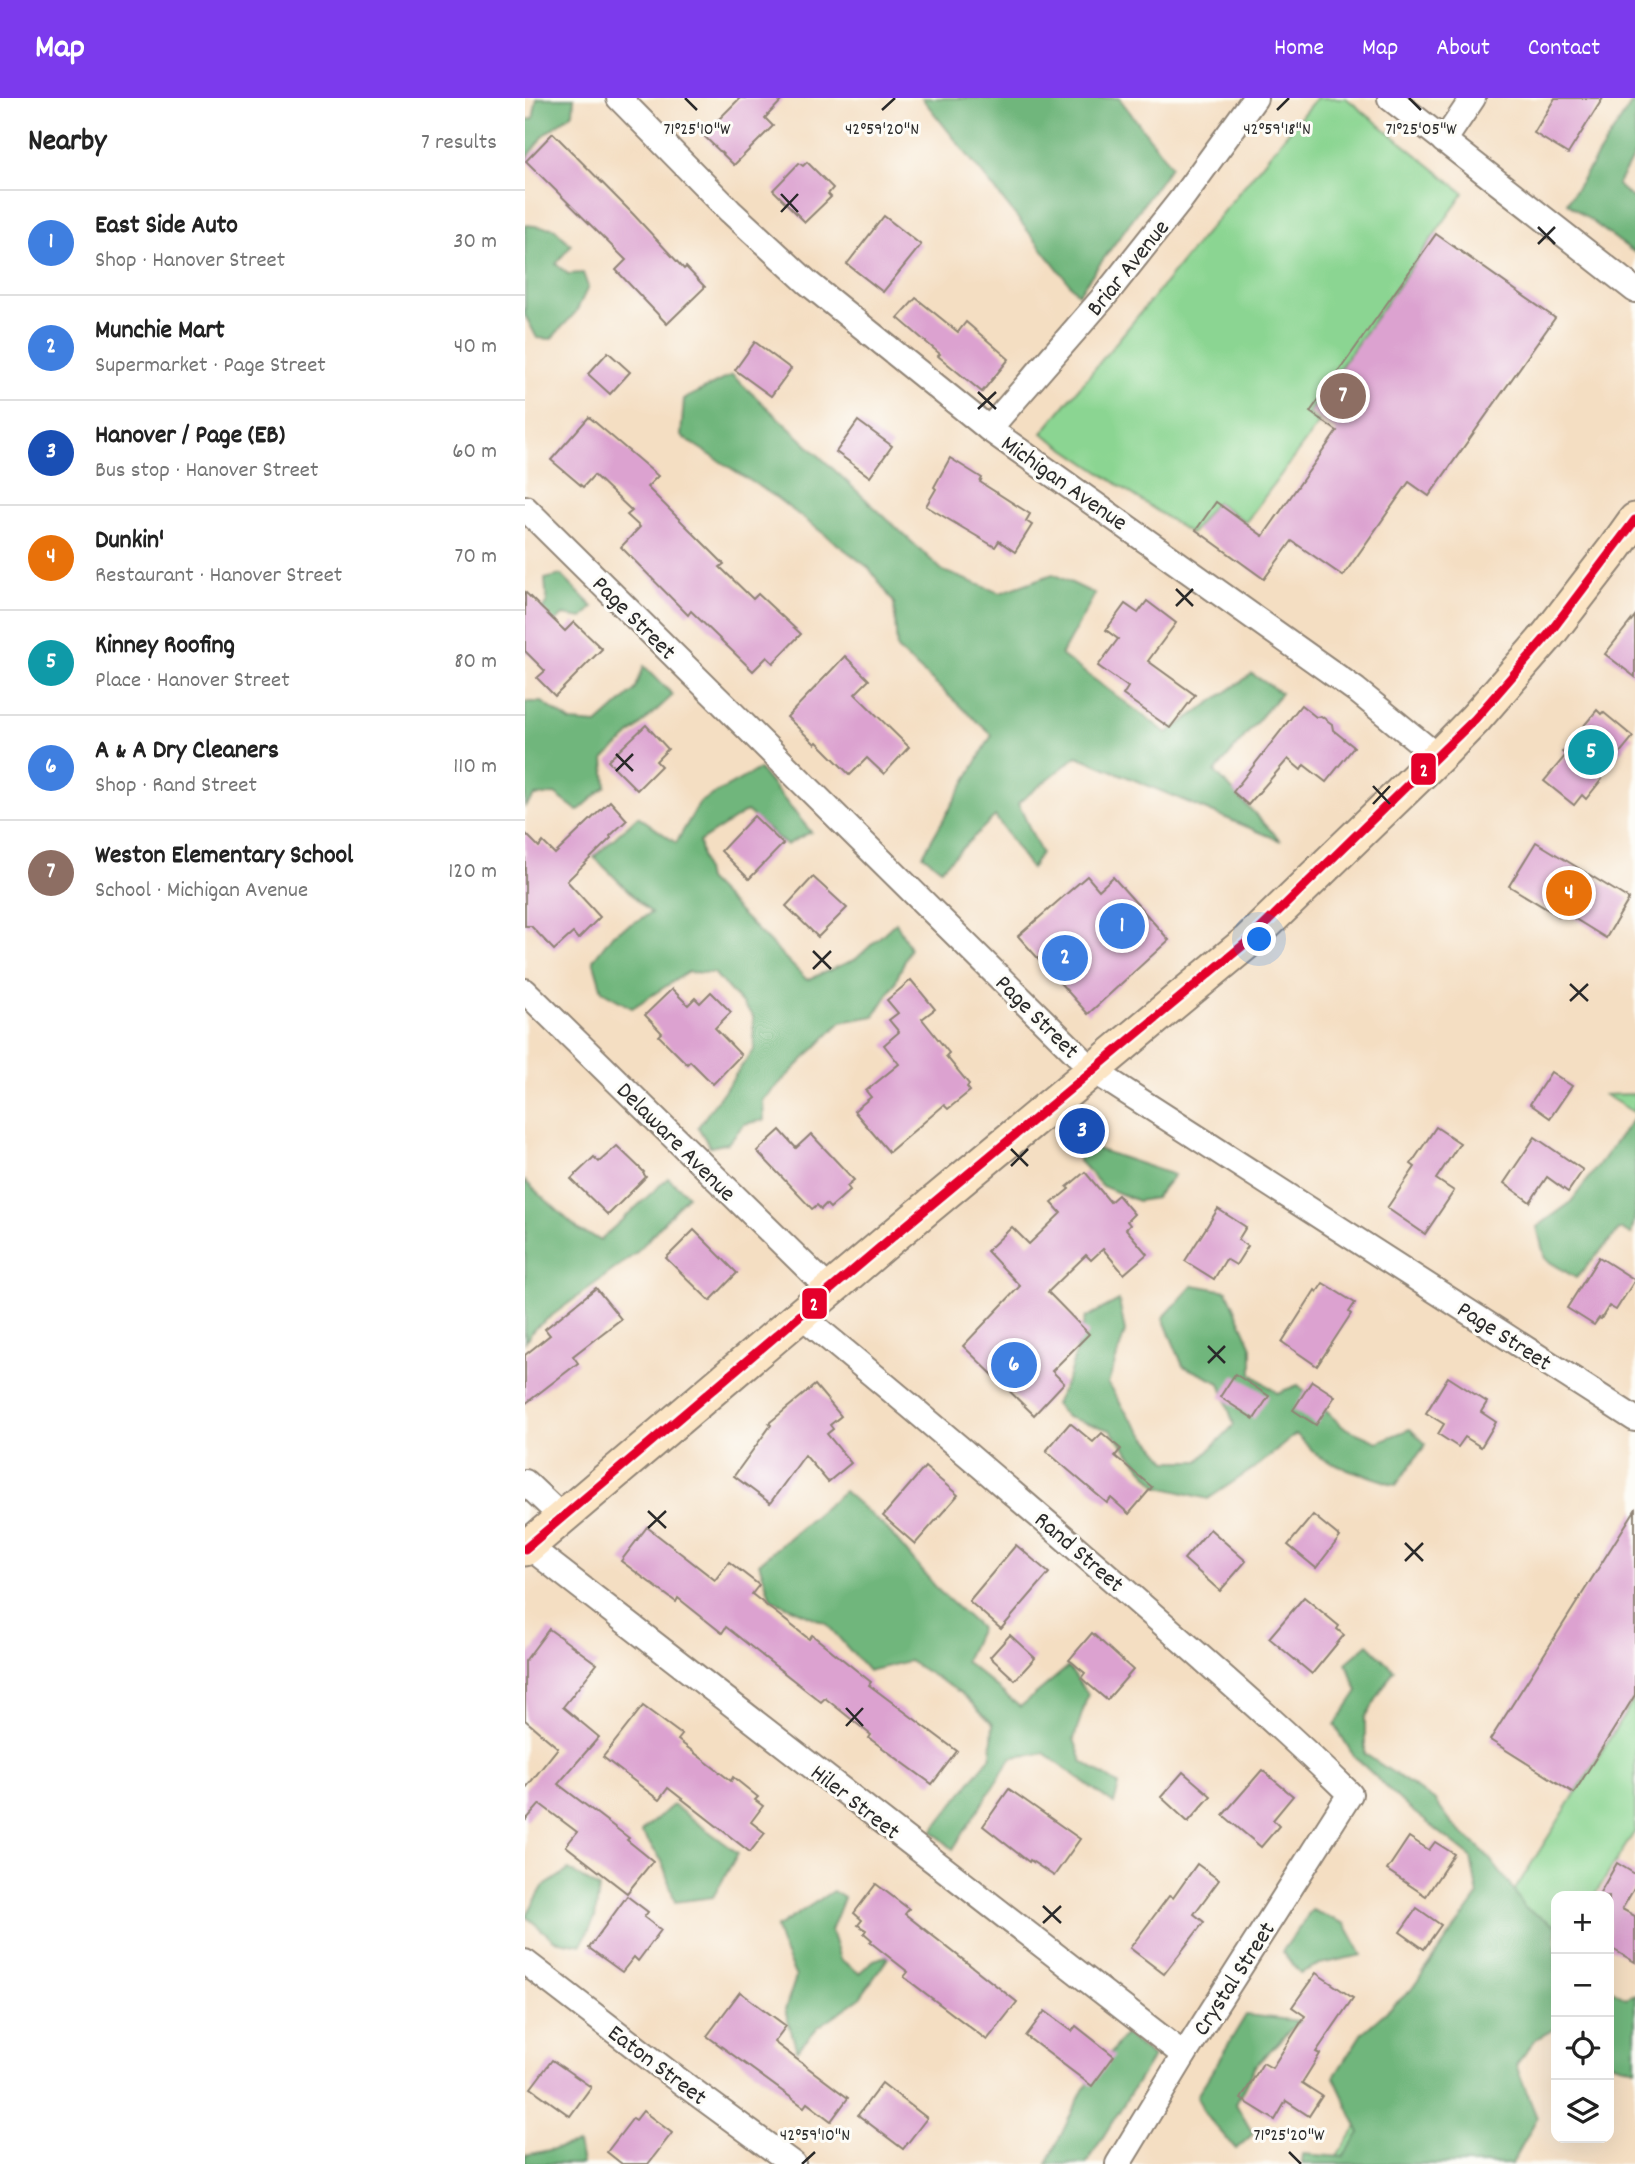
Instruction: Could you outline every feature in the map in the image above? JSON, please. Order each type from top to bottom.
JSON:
[{"type":"main road","points":[[527,1548],[830,1290],[1247,942],[1475,719],[1548,635],[1635,520]]},
{"type":"street","name":"Michigan Avenue","points":[[619,98],[730,211],[807,282],[989,429],[1356,690],[1438,757]]},
{"type":"street","name":"Briar Avenue","points":[[989,429],[1111,287],[1180,201],[1255,98]]},
{"type":"street","points":[[1390,98],[1635,290]]},
{"type":"street","points":[[1444,141],[1473,98]]},
{"type":"street","name":"Page Street","points":[[525,508],[1094,1071],[1635,1419]]},
{"type":"street","name":"Delaware Avenue","points":[[525,991],[830,1290]]},
{"type":"street","name":"Rand Street","points":[[802,1316],[946,1435],[1068,1541],[1304,1748],[1350,1794]]},
{"type":"street","points":[[525,1482],[562,1517]]},
{"type":"street","name":"Hiler Street","points":[[527,1548],[1184,2055]]},
{"type":"street","name":"Crystal Street","points":[[1118,2164],[1350,1794]]},
{"type":"street","name":"Eaton Street","points":[[525,1962],[793,2164]]},
{"type":"green space","points":[[537,98],[574,98],[573,113],[545,134],[525,161],[525,120],[533,119]]},
{"type":"green space","points":[[922,98],[1119,98],[1171,166],[1078,294]]},
{"type":"green space","points":[[1316,98],[1346,98],[1464,193],[1308,413],[1319,423],[1246,522],[1216,502],[1191,534],[1042,433]]},
{"type":"green space","points":[[1635,98],[1635,154],[1617,185],[1635,200],[1635,253],[1567,203]]},
{"type":"green space","points":[[525,225],[554,228],[571,245],[556,264],[568,274],[583,273],[588,287],[576,312],[551,339],[537,338],[525,315]]},
{"type":"green space","points":[[732,375],[943,571],[1000,593],[1053,574],[1095,594],[1061,655],[1167,733],[1252,674],[1281,693],[1215,772],[1281,841],[1077,756],[1018,803],[1041,853],[1031,869],[995,816],[941,869],[923,855],[992,735],[897,649],[894,603],[869,568],[774,496],[681,436],[684,399]]},
{"type":"green space","points":[[561,575],[593,607],[583,618],[563,615],[525,652],[525,625],[547,604],[545,579]]},
{"type":"green space","points":[[644,666],[673,695],[604,759],[606,786],[578,811],[555,794],[535,796],[525,806],[525,702],[542,702],[571,722],[597,724],[635,690]]},
{"type":"green space","points":[[759,769],[811,832],[786,845],[747,811],[699,842],[707,880],[807,980],[856,959],[896,922],[910,948],[894,985],[874,1016],[841,1022],[763,1100],[764,1120],[744,1124],[728,1143],[710,1147],[698,1127],[754,1049],[753,1016],[714,973],[688,972],[632,1008],[602,991],[593,960],[613,934],[651,913],[594,857],[638,816],[676,843],[700,802]]},
{"type":"green space","points":[[1635,1094],[1635,1113],[1605,1095]]},
{"type":"green space","points":[[1635,1116],[1635,1217],[1631,1235],[1620,1229],[1576,1278],[1545,1259],[1537,1227],[1570,1203]]},
{"type":"green space","points":[[1091,1147],[1174,1175],[1155,1198],[1138,1201],[1102,1186],[1078,1160]]},
{"type":"green space","points":[[668,1178],[688,1195],[636,1253],[534,1329],[525,1342],[525,1181],[580,1231],[600,1240]]},
{"type":"green space","points":[[1193,1285],[1227,1291],[1252,1347],[1252,1374],[1277,1393],[1298,1385],[1343,1427],[1377,1442],[1410,1429],[1426,1444],[1396,1485],[1319,1457],[1296,1434],[1260,1464],[1208,1499],[1157,1486],[1110,1430],[1066,1417],[1055,1404],[1069,1376],[1085,1318],[1119,1300],[1125,1332],[1108,1384],[1129,1417],[1167,1461],[1199,1461],[1234,1425],[1220,1383],[1183,1366],[1163,1318]]},
{"type":"green space","points":[[844,1491],[888,1530],[939,1591],[980,1628],[965,1661],[1020,1707],[1068,1667],[1088,1694],[1074,1739],[1082,1761],[1119,1785],[1114,1804],[1044,1753],[1012,1757],[953,1849],[932,1831],[991,1756],[993,1724],[961,1693],[909,1661],[868,1671],[826,1623],[771,1599],[759,1563]]},
{"type":"green space","points":[[1368,1644],[1394,1670],[1365,1718],[1365,1754],[1434,1800],[1452,1824],[1484,1852],[1525,1908],[1551,1923],[1551,2031],[1536,2039],[1516,2065],[1537,2118],[1512,2164],[1302,2164],[1303,2154],[1343,2157],[1360,2133],[1334,2077],[1362,2033],[1411,1990],[1478,1896],[1471,1857],[1405,1805],[1353,1755],[1335,1725],[1358,1691],[1346,1663]]},
{"type":"green space","points":[[1635,1698],[1635,1831],[1597,1891],[1551,1891],[1551,1966],[1485,2073],[1332,2164],[1520,1882]]},
{"type":"green space","points":[[673,1805],[738,1853],[713,1897],[675,1902],[662,1861],[641,1832]]},
{"type":"green space","points":[[569,1870],[599,1888],[595,1918],[581,1945],[554,1940],[526,1916],[543,1887]]},
{"type":"green space","points":[[833,1891],[844,1898],[831,1931],[840,1959],[859,1973],[874,1960],[890,1955],[859,1999],[818,2027],[797,2051],[785,2010],[796,1977],[776,1928]]},
{"type":"green space","points":[[1312,1910],[1345,1924],[1362,1955],[1320,1964],[1300,1973],[1282,1952]]},
{"type":"green space","points":[[1614,1991],[1626,1998],[1635,1994],[1635,2069],[1614,2063]]},
{"type":"green space","points":[[1246,2015],[1299,2021],[1255,2066],[1236,2104],[1253,2134],[1236,2149],[1205,2114],[1197,2096]]},
{"type":"green space","points":[[1125,2034],[1153,2057],[1086,2164],[1047,2164],[1083,2090]]},
{"type":"green space","points":[[578,2144],[582,2164],[525,2164],[525,2155]]},
{"type":"building","points":[[740,98],[784,98],[765,118],[773,126],[734,165],[703,135]]},
{"type":"building","points":[[1555,98],[1603,98],[1568,154],[1534,133]]},
{"type":"building","points":[[553,133],[684,269],[686,267],[705,287],[667,324],[616,270],[626,260],[526,161]]},
{"type":"building","points":[[807,162],[833,188],[828,194],[831,197],[805,222],[773,190],[799,163],[803,166]]},
{"type":"building","points":[[884,216],[921,245],[883,292],[847,264]]},
{"type":"building","points":[[1436,234],[1555,318],[1429,496],[1409,482],[1343,576],[1292,541],[1264,579],[1196,530],[1216,502],[1263,536],[1337,431],[1310,412]]},
{"type":"building","points":[[916,298],[958,332],[966,322],[1009,359],[982,392],[898,318]]},
{"type":"building","points":[[755,342],[791,369],[771,396],[735,370]]},
{"type":"building","points":[[608,352],[630,372],[610,394],[588,374]]},
{"type":"building","points":[[589,417],[658,476],[647,487],[724,564],[720,567],[753,599],[758,594],[801,634],[773,663],[767,657],[753,671],[691,611],[688,615],[621,547],[640,527],[627,515],[632,511],[594,475],[583,487],[551,460]]},
{"type":"building","points":[[858,421],[892,446],[870,477],[836,452]]},
{"type":"building","points":[[950,458],[982,478],[980,482],[1030,514],[1026,521],[1032,525],[1015,552],[999,541],[995,547],[926,506]]},
{"type":"building","points":[[525,592],[565,631],[574,622],[602,649],[555,696],[537,678],[545,671],[525,651]]},
{"type":"building","points":[[1147,601],[1176,623],[1148,661],[1195,695],[1170,728],[1123,695],[1128,687],[1098,666],[1118,639],[1106,630],[1125,604],[1138,613]]},
{"type":"building","points":[[1635,616],[1635,677],[1605,654]]},
{"type":"building","points":[[845,656],[869,680],[855,694],[909,747],[884,774],[867,758],[850,775],[787,717]]},
{"type":"building","points":[[1301,705],[1316,717],[1321,716],[1332,724],[1333,730],[1354,747],[1326,782],[1304,765],[1301,770],[1288,759],[1248,805],[1233,792]]},
{"type":"building","points":[[1597,710],[1633,737],[1600,777],[1602,779],[1586,799],[1582,795],[1574,805],[1544,781],[1566,755],[1562,752]]},
{"type":"building","points":[[646,725],[668,749],[656,761],[661,766],[637,790],[608,761]]},
{"type":"building","points":[[610,801],[627,820],[567,881],[600,917],[578,939],[573,933],[554,950],[531,926],[525,926],[525,833],[539,847],[543,842],[555,854]]},
{"type":"building","points":[[754,816],[783,844],[749,879],[721,851]]},
{"type":"building","points":[[1536,842],[1629,899],[1606,938],[1564,912],[1560,917],[1509,886]]},
{"type":"building","points":[[1087,876],[1099,890],[1113,877],[1169,940],[1088,1014],[1018,936]]},
{"type":"building","points":[[813,877],[847,908],[818,937],[786,906]]},
{"type":"building","points":[[911,980],[935,1009],[922,1019],[949,1053],[946,1056],[969,1084],[967,1087],[970,1091],[948,1109],[944,1105],[889,1152],[854,1111],[871,1097],[866,1091],[899,1064],[884,1045],[899,1032],[889,1020],[898,1013],[887,1000]]},
{"type":"building","points":[[672,989],[688,1005],[695,998],[700,1003],[711,992],[731,1012],[715,1028],[741,1055],[713,1084],[690,1061],[687,1064],[659,1036],[662,1033],[645,1015]]},
{"type":"building","points":[[1551,1072],[1572,1086],[1550,1118],[1530,1104]]},
{"type":"building","points":[[1436,1127],[1460,1143],[1436,1179],[1454,1191],[1425,1234],[1387,1208],[1415,1167],[1411,1164]]},
{"type":"building","points":[[780,1130],[796,1148],[811,1134],[854,1180],[847,1186],[850,1190],[830,1208],[826,1204],[821,1209],[817,1205],[812,1209],[757,1151]]},
{"type":"building","points":[[1535,1137],[1583,1170],[1568,1192],[1547,1177],[1530,1202],[1504,1183]]},
{"type":"building","points":[[617,1146],[646,1177],[608,1215],[571,1179],[594,1157],[599,1162]]},
{"type":"building","points":[[1085,1172],[1110,1202],[1118,1195],[1134,1214],[1127,1221],[1130,1225],[1126,1229],[1147,1254],[1124,1274],[1103,1249],[1091,1260],[1086,1255],[1048,1292],[1089,1334],[1052,1371],[1064,1383],[1034,1415],[963,1346],[1020,1286],[987,1251],[1012,1227],[1029,1244],[1061,1213],[1052,1203]]},
{"type":"building","points":[[1218,1209],[1246,1227],[1238,1240],[1248,1246],[1236,1265],[1226,1259],[1214,1279],[1185,1261]]},
{"type":"building","points":[[694,1230],[737,1273],[710,1301],[666,1258]]},
{"type":"building","points":[[1599,1257],[1635,1280],[1616,1310],[1609,1306],[1594,1325],[1567,1308]]},
{"type":"building","points":[[1323,1283],[1355,1303],[1349,1312],[1351,1314],[1317,1366],[1282,1342],[1315,1290],[1317,1292]]},
{"type":"building","points":[[596,1288],[621,1319],[573,1356],[578,1363],[525,1404],[525,1355],[550,1335],[545,1329]]},
{"type":"building","points":[[1235,1374],[1269,1396],[1254,1419],[1220,1397]]},
{"type":"building","points":[[1448,1377],[1487,1402],[1481,1412],[1496,1422],[1481,1447],[1465,1437],[1458,1447],[1438,1434],[1444,1424],[1426,1413]]},
{"type":"building","points":[[1312,1381],[1335,1396],[1316,1425],[1293,1410]]},
{"type":"building","points":[[815,1385],[841,1416],[830,1425],[833,1429],[827,1434],[851,1463],[828,1482],[805,1455],[770,1503],[734,1476],[771,1425],[769,1423]]},
{"type":"building","points":[[1070,1423],[1093,1442],[1102,1433],[1121,1449],[1115,1456],[1152,1487],[1129,1514],[1111,1498],[1107,1503],[1046,1451]]},
{"type":"building","points":[[925,1467],[958,1495],[915,1544],[883,1516]]},
{"type":"building","points":[[1635,1510],[1635,1695],[1574,1793],[1490,1740]]},
{"type":"building","points":[[1313,1515],[1340,1537],[1316,1568],[1288,1545]]},
{"type":"building","points":[[647,1527],[715,1580],[729,1562],[759,1585],[752,1594],[809,1639],[812,1635],[871,1682],[869,1685],[957,1751],[932,1784],[869,1738],[871,1735],[825,1698],[821,1702],[726,1627],[722,1633],[678,1598],[676,1602],[621,1561]]},
{"type":"building","points":[[1210,1529],[1246,1561],[1220,1591],[1184,1559]]},
{"type":"building","points":[[1016,1545],[1049,1573],[1001,1629],[969,1601]]},
{"type":"building","points":[[1304,1597],[1339,1626],[1337,1629],[1344,1635],[1312,1674],[1269,1638]]},
{"type":"building","points":[[549,1629],[597,1664],[563,1707],[599,1737],[558,1784],[629,1838],[627,1840],[653,1861],[627,1893],[566,1846],[577,1832],[540,1804],[525,1819],[525,1789],[558,1748],[525,1720],[525,1661]]},
{"type":"building","points":[[1092,1633],[1133,1670],[1107,1700],[1081,1678],[1085,1673],[1069,1660]]},
{"type":"building","points":[[1010,1635],[1035,1658],[1015,1680],[990,1657]]},
{"type":"building","points":[[643,1706],[682,1735],[678,1740],[731,1781],[733,1777],[758,1797],[755,1800],[763,1806],[751,1822],[765,1833],[750,1852],[668,1788],[659,1800],[603,1757]]},
{"type":"building","points":[[1262,1770],[1293,1796],[1273,1820],[1279,1826],[1261,1847],[1223,1815]]},
{"type":"building","points":[[1183,1772],[1211,1796],[1188,1822],[1161,1797]]},
{"type":"building","points":[[1009,1789],[1080,1839],[1054,1876],[1030,1860],[1029,1862],[983,1826]]},
{"type":"building","points":[[1409,1837],[1429,1850],[1435,1842],[1454,1854],[1426,1896],[1387,1870]]},
{"type":"building","points":[[1617,1863],[1635,1874],[1635,1887],[1622,1909],[1635,1916],[1635,1962],[1614,1950],[1614,1891],[1601,1891]]},
{"type":"building","points":[[1197,1864],[1219,1880],[1194,1914],[1204,1922],[1164,1974],[1130,1948],[1169,1896],[1173,1898]]},
{"type":"building","points":[[876,1884],[909,1909],[905,1914],[1017,2002],[987,2040],[904,1977],[908,1972],[870,1942],[872,1940],[864,1933],[866,1930],[858,1925],[862,1920],[854,1913]]},
{"type":"building","points":[[627,1896],[648,1912],[644,1917],[661,1930],[638,1961],[634,1957],[622,1972],[589,1948]]},
{"type":"building","points":[[1417,1908],[1441,1925],[1424,1949],[1400,1932]]},
{"type":"building","points":[[1316,1973],[1353,1998],[1316,2052],[1320,2054],[1302,2083],[1322,2096],[1309,2116],[1286,2101],[1275,2120],[1241,2099],[1263,2063],[1272,2068],[1305,2016],[1292,2007]]},
{"type":"building","points":[[740,1992],[786,2026],[774,2042],[848,2098],[831,2121],[807,2103],[804,2107],[707,2036]]},
{"type":"building","points":[[1045,2011],[1072,2031],[1076,2026],[1114,2056],[1092,2086],[1026,2036]]},
{"type":"building","points":[[552,2060],[591,2087],[570,2116],[531,2088]]},
{"type":"building","points":[[882,2083],[927,2118],[903,2149],[858,2115]]},
{"type":"building","points":[[643,2111],[672,2133],[648,2164],[622,2164],[607,2152],[633,2118],[636,2120]]},
{"type":"transit line","name":"2","points":[[525,1549],[890,1239],[1247,942],[1475,719],[1548,635],[1635,520]]},
{"type":"place","name":"Weston Elementary School","points":[[1343,396]]},
{"type":"place","name":"Kinney Roofing","points":[[1591,752]]},
{"type":"place","name":"Dunkin'","points":[[1569,893]]},
{"type":"place","name":"East Side Auto","points":[[1122,926]]},
{"type":"place","name":"Munchie Mart","points":[[1065,958]]},
{"type":"place","name":"Hanover / Page (EB)","points":[[1082,1131]]},
{"type":"place","name":"A & A Dry Cleaners","points":[[1014,1365]]}]
